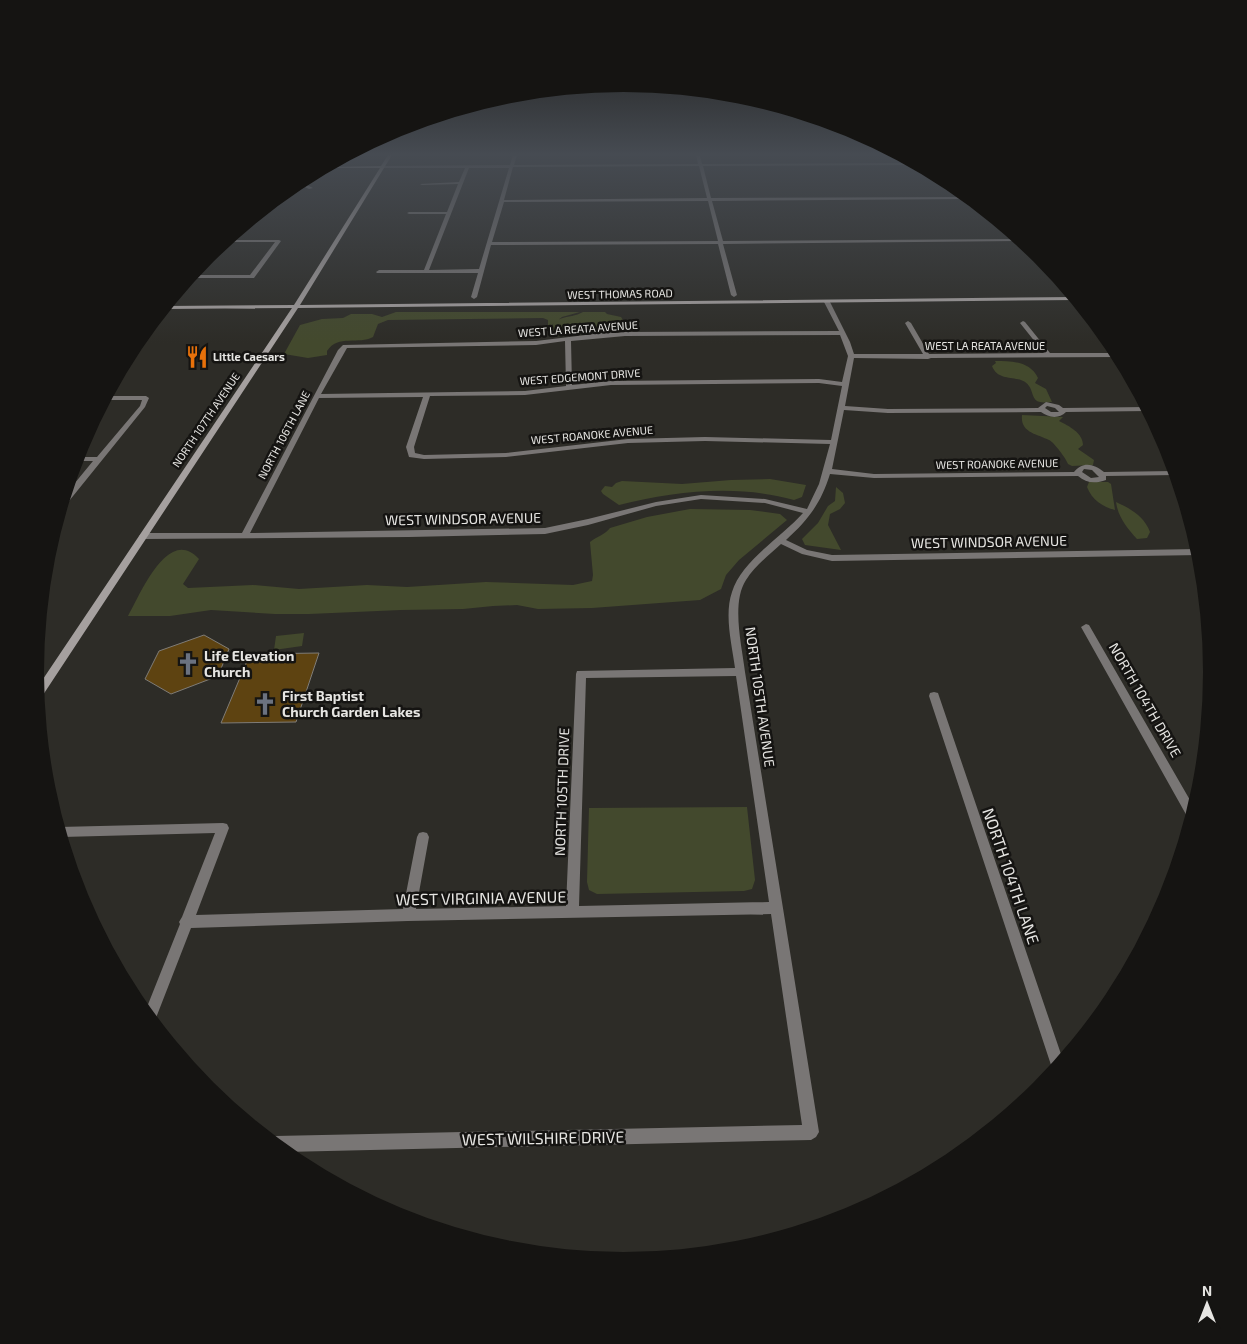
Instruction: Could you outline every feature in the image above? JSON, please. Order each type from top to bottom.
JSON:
[{"type":"main road","name":"NORTH 107TH AVENUE","points":[[44,684],[296,307],[351,218]]},
{"type":"main road","name":"WEST THOMAS ROAD","points":[[173,308],[1067,299]]},
{"type":"street","points":[[426,272],[447,218]]},
{"type":"street","points":[[474,298],[496,218]]},
{"type":"street","points":[[714,218],[734,295]]},
{"type":"street","points":[[199,278],[252,277],[279,240],[236,241]]},
{"type":"street","points":[[489,244],[1010,240]]},
{"type":"street","points":[[379,272],[482,271]]},
{"type":"street","points":[[826,302],[851,356]]},
{"type":"street","points":[[908,323],[928,357]]},
{"type":"street","points":[[1023,323],[1049,356]]},
{"type":"street","name":"WEST LA REATA AVENUE","points":[[345,346],[536,343],[617,335],[842,333]]},
{"type":"street","points":[[568,340],[569,388]]},
{"type":"street","name":"NORTH 106TH LANE","points":[[244,536],[341,350],[345,346]]},
{"type":"street","name":"WEST LA REATA AVENUE","points":[[851,356],[1109,355]]},
{"type":"street","name":"NORTH 105TH AVENUE","points":[[811,1132],[740,672],[736,624],[736,593],[742,578],[782,541],[808,512],[815,501],[826,471],[851,356]]},
{"type":"street","name":"WEST EDGEMONT DRIVE","points":[[318,396],[525,393],[611,383],[819,381],[844,384]]},
{"type":"street","name":"WEST ROANOKE AVENUE","points":[[427,394],[410,447],[412,455],[424,457],[506,455],[628,441],[705,439],[833,442]]},
{"type":"street","points":[[74,489],[143,406],[146,398],[113,398]]},
{"type":"street","points":[[841,408],[888,410],[1042,410],[1056,415],[1062,414],[1063,410],[1140,409]]},
{"type":"street","points":[[85,459],[98,459]]},
{"type":"street","points":[[1102,474],[1103,478],[1098,480],[1089,480],[1079,474],[1080,468],[1086,467],[1094,468],[1102,474],[1167,473]]},
{"type":"street","name":"WEST ROANOKE AVENUE","points":[[826,471],[874,476],[1079,474]]},
{"type":"street","name":"WEST WINDSOR AVENUE","points":[[143,536],[544,531],[588,522],[656,504],[700,497],[765,502],[808,512]]},
{"type":"street","name":"WEST WINDSOR AVENUE","points":[[782,541],[804,552],[832,558],[1190,552]]},
{"type":"street","name":"NORTH 104TH DRIVE","points":[[1086,627],[1187,805]]},
{"type":"street","name":"NORTH 105TH DRIVE","points":[[572,912],[581,674],[740,672]]},
{"type":"street","name":"NORTH 104TH LANE","points":[[934,696],[1055,1058]]},
{"type":"street","points":[[67,832],[223,828],[185,922],[153,1010]]},
{"type":"street","points":[[408,915],[424,837]]},
{"type":"street","name":"WEST VIRGINIA AVENUE","points":[[185,922],[408,915],[777,908]]},
{"type":"street","name":"WEST WILSHIRE DRIVE","points":[[287,1144],[811,1132]]},
{"type":"green space","points":[[396,312],[580,312],[562,317],[549,327],[548,320],[543,318],[388,320],[378,324],[373,337],[337,343],[327,351],[327,355],[308,358],[284,354],[300,325],[322,319],[343,318],[351,314],[372,314],[382,317]]},
{"type":"green space","points":[[583,312],[605,312],[621,317],[623,320],[619,325],[613,326],[615,331],[550,337],[553,324],[561,318]]},
{"type":"green space","points":[[995,361],[1019,363],[1030,368],[1038,378],[1035,383],[1046,389],[1052,402],[1037,401],[1025,382],[999,375],[992,366],[996,363]]},
{"type":"green space","points":[[1022,415],[1063,417],[1059,421],[1078,433],[1083,445],[1078,449],[1094,460],[1093,465],[1072,466],[1068,464],[1051,441],[1031,432],[1024,426]]},
{"type":"green space","points":[[770,479],[806,485],[802,497],[794,500],[750,492],[706,491],[662,496],[619,505],[601,491],[605,486],[612,487],[622,481],[682,484]]},
{"type":"green space","points":[[1089,482],[1108,482],[1111,484],[1115,510],[1102,505],[1095,499],[1087,487]]},
{"type":"green space","points":[[836,487],[843,493],[845,503],[840,509],[830,514],[828,525],[841,550],[805,545],[802,539],[818,523],[828,506],[835,501]]},
{"type":"green space","points":[[1116,502],[1141,517],[1150,532],[1147,538],[1137,539],[1133,535],[1121,517]]},
{"type":"green space","points":[[690,509],[750,510],[780,514],[787,520],[739,560],[726,575],[721,589],[700,600],[592,608],[538,609],[517,605],[463,609],[309,614],[211,610],[170,616],[128,616],[156,567],[166,557],[177,551],[188,551],[199,559],[183,584],[188,588],[253,585],[299,589],[367,585],[407,587],[486,582],[573,585],[592,581],[590,542],[610,528],[647,517]]},
{"type":"green space","points":[[304,633],[302,646],[274,650],[276,636]]},
{"type":"green space","points":[[747,807],[755,880],[752,889],[744,891],[597,894],[589,890],[587,882],[589,808]]},
{"type":"building","name":"Life Elevation Church","points":[[204,635],[229,649],[218,676],[171,694],[145,679],[159,651]]},
{"type":"building","name":"First Baptist Church Garden Lakes","points":[[319,653],[296,722],[221,723],[250,654]]},
{"type":"place","name":"Little Caesars","points":[[197,357]]},
{"type":"place","name":"Life Elevation Church","points":[[188,664]]},
{"type":"place","name":"First Baptist Church Garden Lakes","points":[[265,704]]}]
